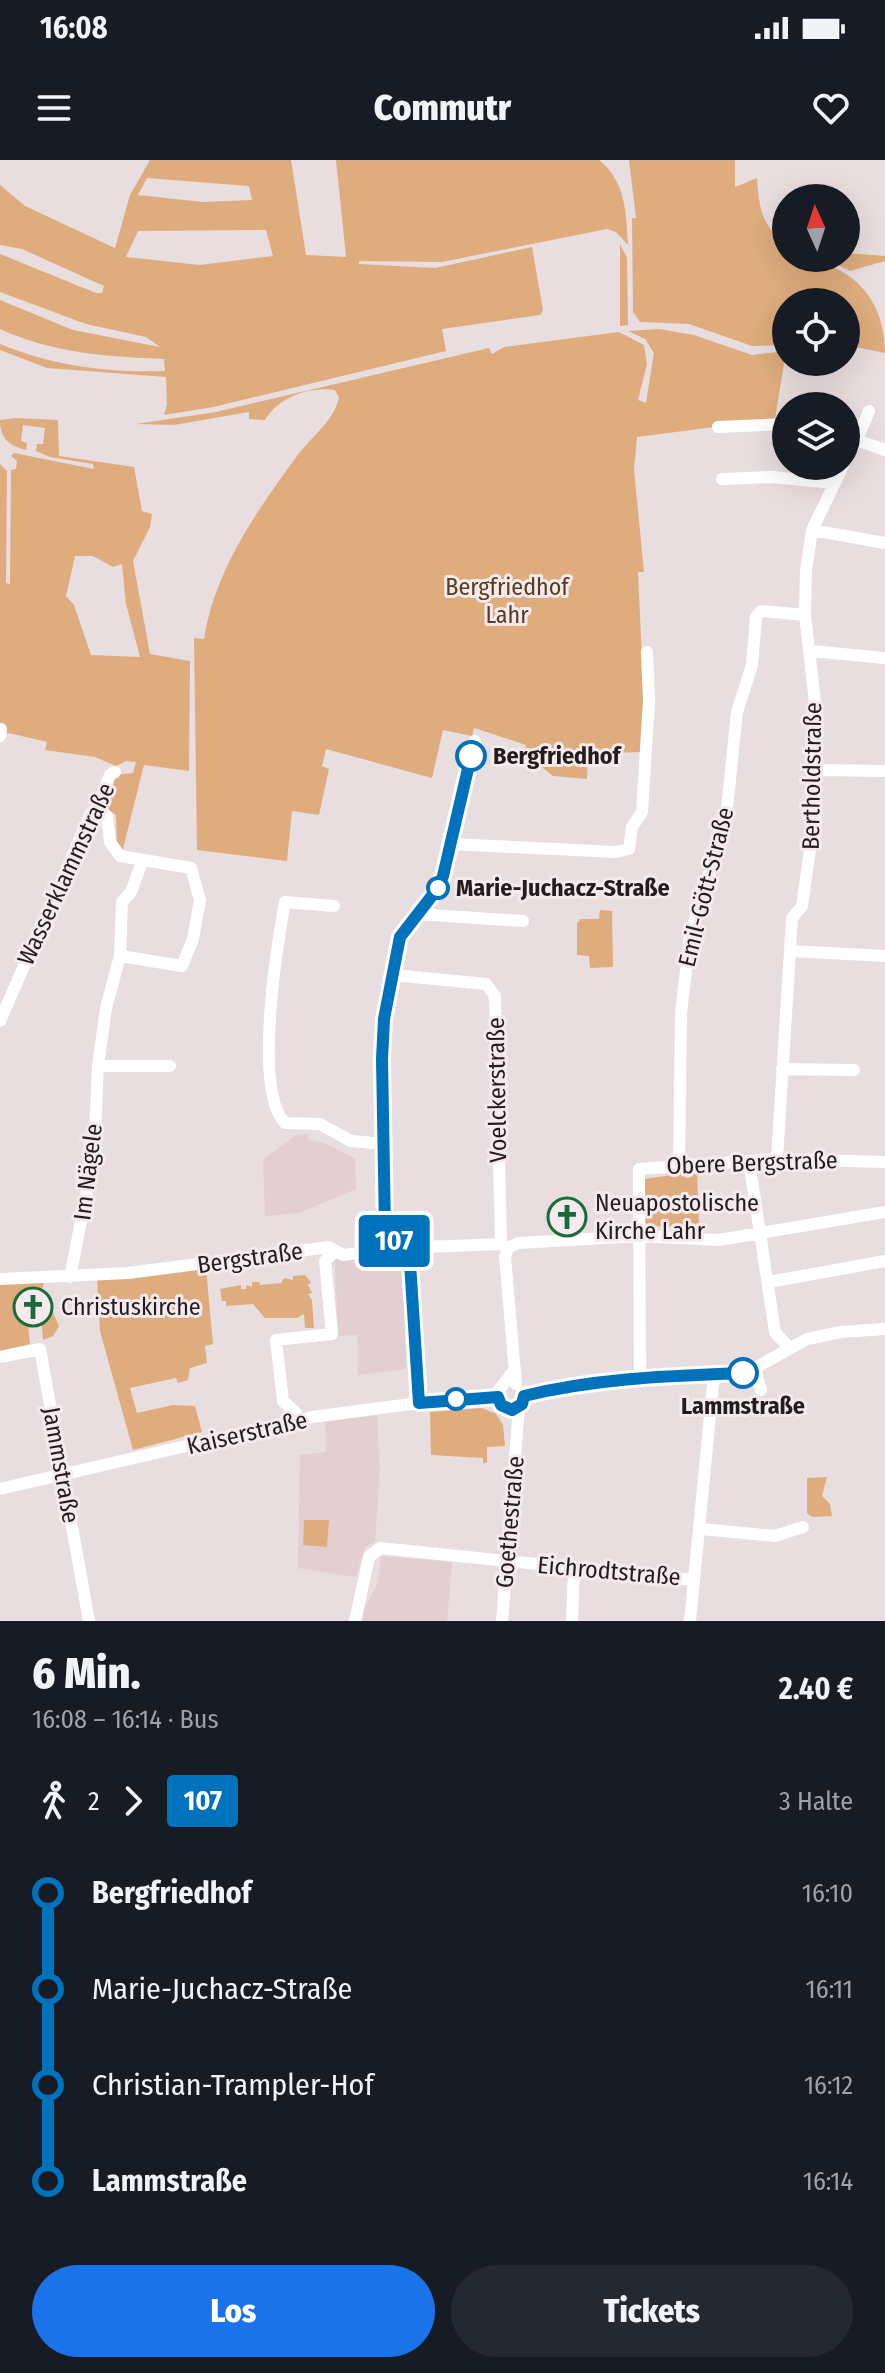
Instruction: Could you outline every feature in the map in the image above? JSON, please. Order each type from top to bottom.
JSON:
[{"type":"street","points":[[860,424],[869,411]]},
{"type":"street","points":[[718,427],[772,425]]},
{"type":"street","points":[[860,441],[885,450]]},
{"type":"street","points":[[722,479],[773,477],[833,483]]},
{"type":"street","name":"Bertholdstraße","points":[[777,1159],[792,918],[802,906],[810,866],[817,770],[811,651],[805,615],[812,530],[835,480]]},
{"type":"street","points":[[812,530],[885,543]]},
{"type":"street","name":"Emil-Gött-Straße","points":[[679,1165],[681,1013],[690,936],[726,818],[737,712],[752,665],[756,617],[761,611],[805,615]]},
{"type":"street","points":[[811,651],[885,658]]},
{"type":"street","points":[[451,844],[615,852],[629,849],[632,827],[642,812],[649,701],[647,652]]},
{"type":"street","points":[[419,1403],[410,1263],[385,1228],[384,1019],[400,937],[438,888],[475,741]]},
{"type":"street","points":[[817,770],[885,771]]},
{"type":"street","name":"Wasserklammstraße","points":[[0,1021],[91,813],[97,809],[110,775],[115,772]]},
{"type":"street","points":[[97,809],[107,816],[113,850],[120,856],[142,862],[191,868],[200,900],[193,939],[182,966],[120,956]]},
{"type":"street","name":"Im Nägele","points":[[70,1277],[94,1156],[98,1066],[106,1008],[120,956],[122,902],[131,892],[142,862]]},
{"type":"street","points":[[334,906],[285,902],[270,988],[269,1023],[275,1106],[285,1123],[320,1124],[332,1127],[351,1141],[385,1144]]},
{"type":"street","points":[[417,914],[523,921]]},
{"type":"street","points":[[790,951],[885,956]]},
{"type":"street","name":"Voelckerstraße","points":[[393,975],[486,984],[495,996],[505,1246]]},
{"type":"street","points":[[98,1066],[170,1066]]},
{"type":"street","points":[[782,1069],[854,1070]]},
{"type":"street","name":"Obere Bergstraße","points":[[639,1236],[639,1169],[777,1159],[885,1162]]},
{"type":"street","points":[[749,1161],[775,1332],[788,1347]]},
{"type":"street","name":"Bergstraße","points":[[0,1279],[70,1277],[213,1265],[329,1247],[343,1255],[399,1248],[505,1246],[639,1236],[719,1240],[885,1212]]},
{"type":"street","points":[[639,1236],[640,1377]]},
{"type":"street","name":"Goethestraße","points":[[502,1621],[518,1404],[512,1380],[505,1246]]},
{"type":"street","points":[[297,1420],[296,1413],[283,1401],[276,1340],[332,1334],[325,1261],[335,1251]]},
{"type":"street","points":[[769,1282],[885,1261]]},
{"type":"street","points":[[518,1404],[640,1377],[755,1370],[788,1347],[823,1335],[885,1329]]},
{"type":"street","name":"Jammstraße","points":[[0,1357],[40,1349],[89,1621]]},
{"type":"street","points":[[755,1370],[761,1390]]},
{"type":"street","points":[[690,1621],[714,1374]]},
{"type":"street","points":[[498,1397],[501,1387],[512,1380]]},
{"type":"street","name":"Goethestraße","points":[[498,1397],[501,1405],[518,1404]]},
{"type":"street","name":"Kaiserstraße","points":[[0,1489],[297,1420],[419,1403],[498,1397]]},
{"type":"street","points":[[701,1529],[775,1536],[803,1527]]},
{"type":"street","name":"Eichrodtstraße","points":[[355,1621],[369,1557],[380,1548],[694,1580]]},
{"type":"street","points":[[572,1621],[574,1569]]},
{"type":"shaded area","points":[[309,1134],[308,1140],[327,1144],[355,1159],[356,1189],[299,1213],[265,1216],[263,1159],[297,1135]]},
{"type":"shaded area","points":[[398,1255],[407,1263],[410,1304],[404,1304],[405,1320],[411,1320],[411,1334],[405,1335],[406,1369],[358,1375],[357,1335],[338,1336],[335,1259]]},
{"type":"shaded area","points":[[377,1415],[380,1470],[375,1542],[365,1547],[356,1577],[298,1568],[300,1455],[326,1452],[325,1422]]},
{"type":"shaded area","points":[[381,1556],[452,1562],[447,1621],[362,1621],[378,1583]]},
{"type":"green space","points":[[150,160],[291,160],[306,255],[346,257],[336,160],[599,160],[620,188],[628,245],[616,232],[607,229],[442,262],[359,261],[359,264],[435,268],[532,247],[543,310],[540,315],[442,329],[446,351],[213,407],[164,415],[167,404],[166,377],[47,368],[0,350],[0,344],[60,363],[123,371],[165,371],[164,359],[60,349],[0,329],[0,300],[73,330],[160,347],[146,337],[86,324],[0,292],[0,254],[96,293],[102,293],[104,286],[22,249],[0,245],[0,185],[25,206],[115,248],[130,195]],"holes":[[[147,178],[249,186],[252,200],[203,202],[138,195]],[[266,230],[273,256],[200,265],[126,257],[138,231]]]},
{"type":"green space","points":[[629,160],[735,160],[735,187],[757,178],[763,215],[772,231],[772,272],[843,272],[858,283],[878,313],[885,353],[860,348],[860,288],[772,288],[772,345],[752,346],[689,324],[640,322],[633,312],[632,218],[636,218]]},
{"type":"green space","points":[[620,244],[627,258],[628,325],[620,326]]},
{"type":"green space","points":[[860,254],[885,256],[885,261],[860,268]]},
{"type":"green space","name":"Bergfriedhof Lahr","points":[[659,329],[694,335],[752,355],[772,353],[772,376],[782,376],[779,392],[772,392],[772,419],[637,437],[634,469],[644,572],[638,572],[644,702],[641,752],[588,754],[587,779],[553,776],[525,753],[526,745],[474,728],[472,736],[443,730],[432,778],[326,749],[322,766],[329,769],[319,815],[292,811],[287,861],[197,850],[194,638],[204,639],[217,589],[252,520],[297,456],[328,421],[339,397],[335,390],[304,392],[278,405],[265,420],[249,419],[249,412],[174,425],[136,424],[216,412],[489,348],[492,354],[504,347],[619,332],[644,345],[647,364],[638,400],[646,403],[654,353],[645,339],[628,331]]},
{"type":"green space","points":[[0,420],[58,420],[59,456],[134,467],[142,511],[152,514],[150,527],[133,561],[150,654],[190,661],[189,771],[144,765],[122,853],[117,846],[116,815],[103,807],[115,775],[133,773],[136,762],[126,761],[116,766],[95,757],[45,750],[47,742],[0,731],[0,464],[7,471],[6,583],[10,584],[11,470],[16,469],[17,461],[11,456],[14,453],[94,469],[93,464],[50,457],[36,451],[37,444],[43,444],[45,428],[23,425],[21,441],[27,443],[26,450],[15,446],[4,436]],"holes":[[[75,556],[93,556],[113,567],[122,564],[126,604],[140,657],[91,655],[74,605],[66,596]]]},
{"type":"green space","points":[[600,910],[612,911],[613,967],[590,968],[589,956],[577,955],[577,923],[581,919],[599,919]]},
{"type":"green space","points":[[697,1172],[699,1227],[649,1226],[645,1223],[644,1179],[685,1173],[686,1178]]},
{"type":"green space","points":[[206,1268],[213,1344],[205,1346],[207,1363],[190,1368],[188,1380],[178,1383],[176,1378],[130,1388],[137,1413],[173,1405],[195,1406],[202,1432],[133,1450],[100,1331],[97,1277]]},
{"type":"green space","points":[[305,1275],[311,1282],[308,1285],[312,1293],[308,1294],[312,1300],[314,1328],[305,1328],[304,1314],[297,1318],[265,1318],[253,1304],[226,1306],[226,1301],[222,1301],[220,1289],[241,1285],[241,1289],[246,1289],[246,1285],[252,1287],[252,1282],[259,1282],[260,1285],[281,1283],[284,1278],[293,1280],[293,1276]]},
{"type":"green space","points":[[44,1282],[43,1288],[23,1289],[23,1299],[15,1300],[18,1314],[27,1314],[30,1344],[0,1351],[0,1283]]},
{"type":"green space","points":[[51,1308],[59,1326],[53,1336],[43,1340],[41,1312]]},
{"type":"green space","points":[[482,1408],[496,1414],[503,1425],[505,1446],[487,1447],[487,1463],[483,1463],[483,1458],[431,1455],[430,1412]]},
{"type":"green space","points":[[827,1477],[822,1496],[830,1504],[832,1516],[812,1517],[807,1513],[807,1478]]},
{"type":"green space","points":[[304,1520],[329,1520],[327,1547],[303,1545]]},
{"type":"bus line","name":"107","points":[[471,756],[443,876],[438,888],[400,937],[384,1019],[385,1228],[410,1263],[419,1403],[498,1397],[504,1408],[512,1410],[522,1404],[524,1396],[545,1391],[640,1377],[743,1373]]},
{"type":"place","name":"Bergfriedhof","points":[[471,756]]},
{"type":"place","name":"Marie-Juchacz-Straße","points":[[438,888]]},
{"type":"place","name":"Neuapostolische Kirche Lahr","points":[[567,1217]]},
{"type":"place","name":"Christuskirche","points":[[33,1307]]},
{"type":"place","name":"Lammstraße","points":[[743,1373]]}]
